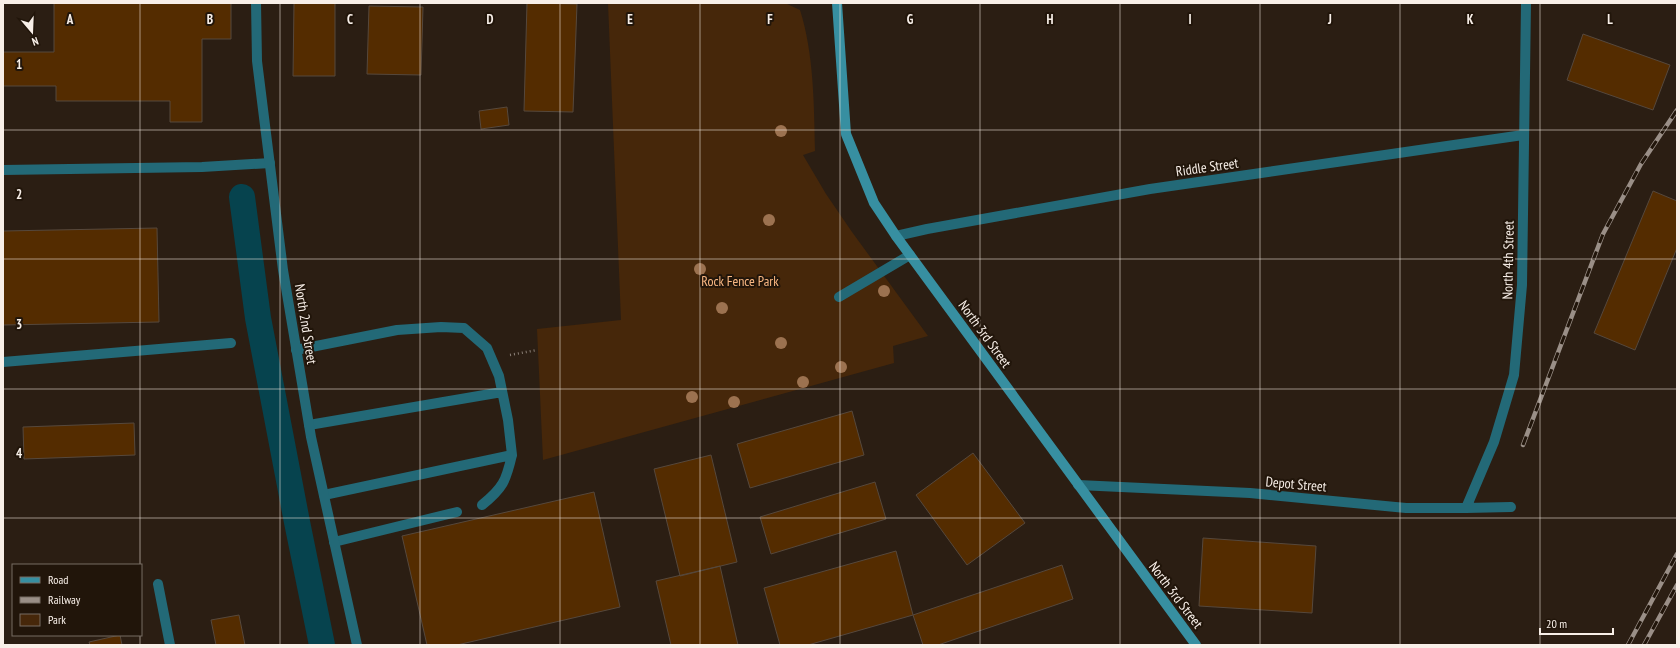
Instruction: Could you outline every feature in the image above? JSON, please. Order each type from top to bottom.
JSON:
[{"type":"main road","name":"North 3rd Street","points":[[837,3],[846,134],[874,203],[896,236],[1196,645]]},
{"type":"street","name":"North 2nd Street","points":[[256,3],[257,61],[283,270],[309,425],[357,645]]},
{"type":"street","name":"North 4th Street","points":[[1466,508],[1494,442],[1514,375],[1522,285],[1526,3]]},
{"type":"street","name":"Riddle Street","points":[[896,236],[1150,189],[1523,135]]},
{"type":"street","points":[[3,170],[202,167],[270,163]]},
{"type":"street","points":[[839,297],[910,255]]},
{"type":"street","points":[[296,350],[397,330],[441,327],[464,328],[487,348],[499,376],[508,420],[512,455],[506,479],[496,494],[482,505]]},
{"type":"street","points":[[3,362],[231,343]]},
{"type":"street","points":[[309,425],[502,392]]},
{"type":"street","points":[[324,495],[512,455]]},
{"type":"street","name":"Depot Street","points":[[1078,485],[1250,493],[1406,508],[1511,506]]},
{"type":"street","points":[[334,542],[457,512]]},
{"type":"street","points":[[158,584],[170,645]]},
{"type":"path","points":[[492,360],[517,353],[537,350]]},
{"type":"green space","name":"Rock Fence Park","points":[[608,3],[785,3],[800,10],[805,27],[811,62],[815,134],[815,151],[803,155],[826,194],[852,232],[928,336],[893,346],[894,363],[543,460],[537,329],[621,320]]},
{"type":"building","points":[[54,3],[231,3],[231,39],[202,39],[202,122],[170,122],[170,101],[56,101],[56,86],[3,86],[3,52],[54,52]]},
{"type":"building","points":[[294,3],[335,3],[335,76],[293,76]]},
{"type":"building","points":[[527,3],[577,4],[573,112],[524,111]]},
{"type":"building","points":[[369,6],[423,7],[421,75],[367,74]]},
{"type":"building","points":[[1583,34],[1670,65],[1653,110],[1567,80]]},
{"type":"building","points":[[507,107],[509,125],[481,129],[479,111]]},
{"type":"building","points":[[1653,191],[1677,201],[1677,248],[1635,350],[1594,333]]},
{"type":"building","points":[[157,228],[159,322],[3,325],[3,231]]},
{"type":"building","points":[[852,411],[864,455],[750,488],[737,444]]},
{"type":"building","points":[[134,423],[135,455],[24,459],[23,427]]},
{"type":"building","points":[[973,453],[1025,523],[967,565],[916,495]]},
{"type":"building","points":[[711,455],[737,562],[680,576],[654,469]]},
{"type":"building","points":[[875,482],[886,519],[771,554],[760,517]]},
{"type":"building","points":[[594,492],[620,607],[457,645],[427,645],[402,536]]},
{"type":"building","points":[[1203,538],[1316,546],[1312,613],[1199,606]]},
{"type":"building","points":[[896,551],[913,615],[808,645],[780,645],[764,588]]},
{"type":"building","points":[[1062,565],[1073,599],[938,645],[923,645],[913,615]]},
{"type":"building","points":[[720,566],[738,645],[671,645],[656,581]]},
{"type":"building","points":[[239,615],[245,645],[216,645],[211,620]]},
{"type":"building","points":[[120,636],[122,645],[90,645],[89,642]]},
{"type":"waterway","points":[[242,197],[258,318],[322,645]]},
{"type":"railway","points":[[1523,445],[1603,234],[1641,164],[1677,110]]},
{"type":"railway","points":[[1628,645],[1677,554]]},
{"type":"railway","points":[[1644,645],[1677,585]]}]
